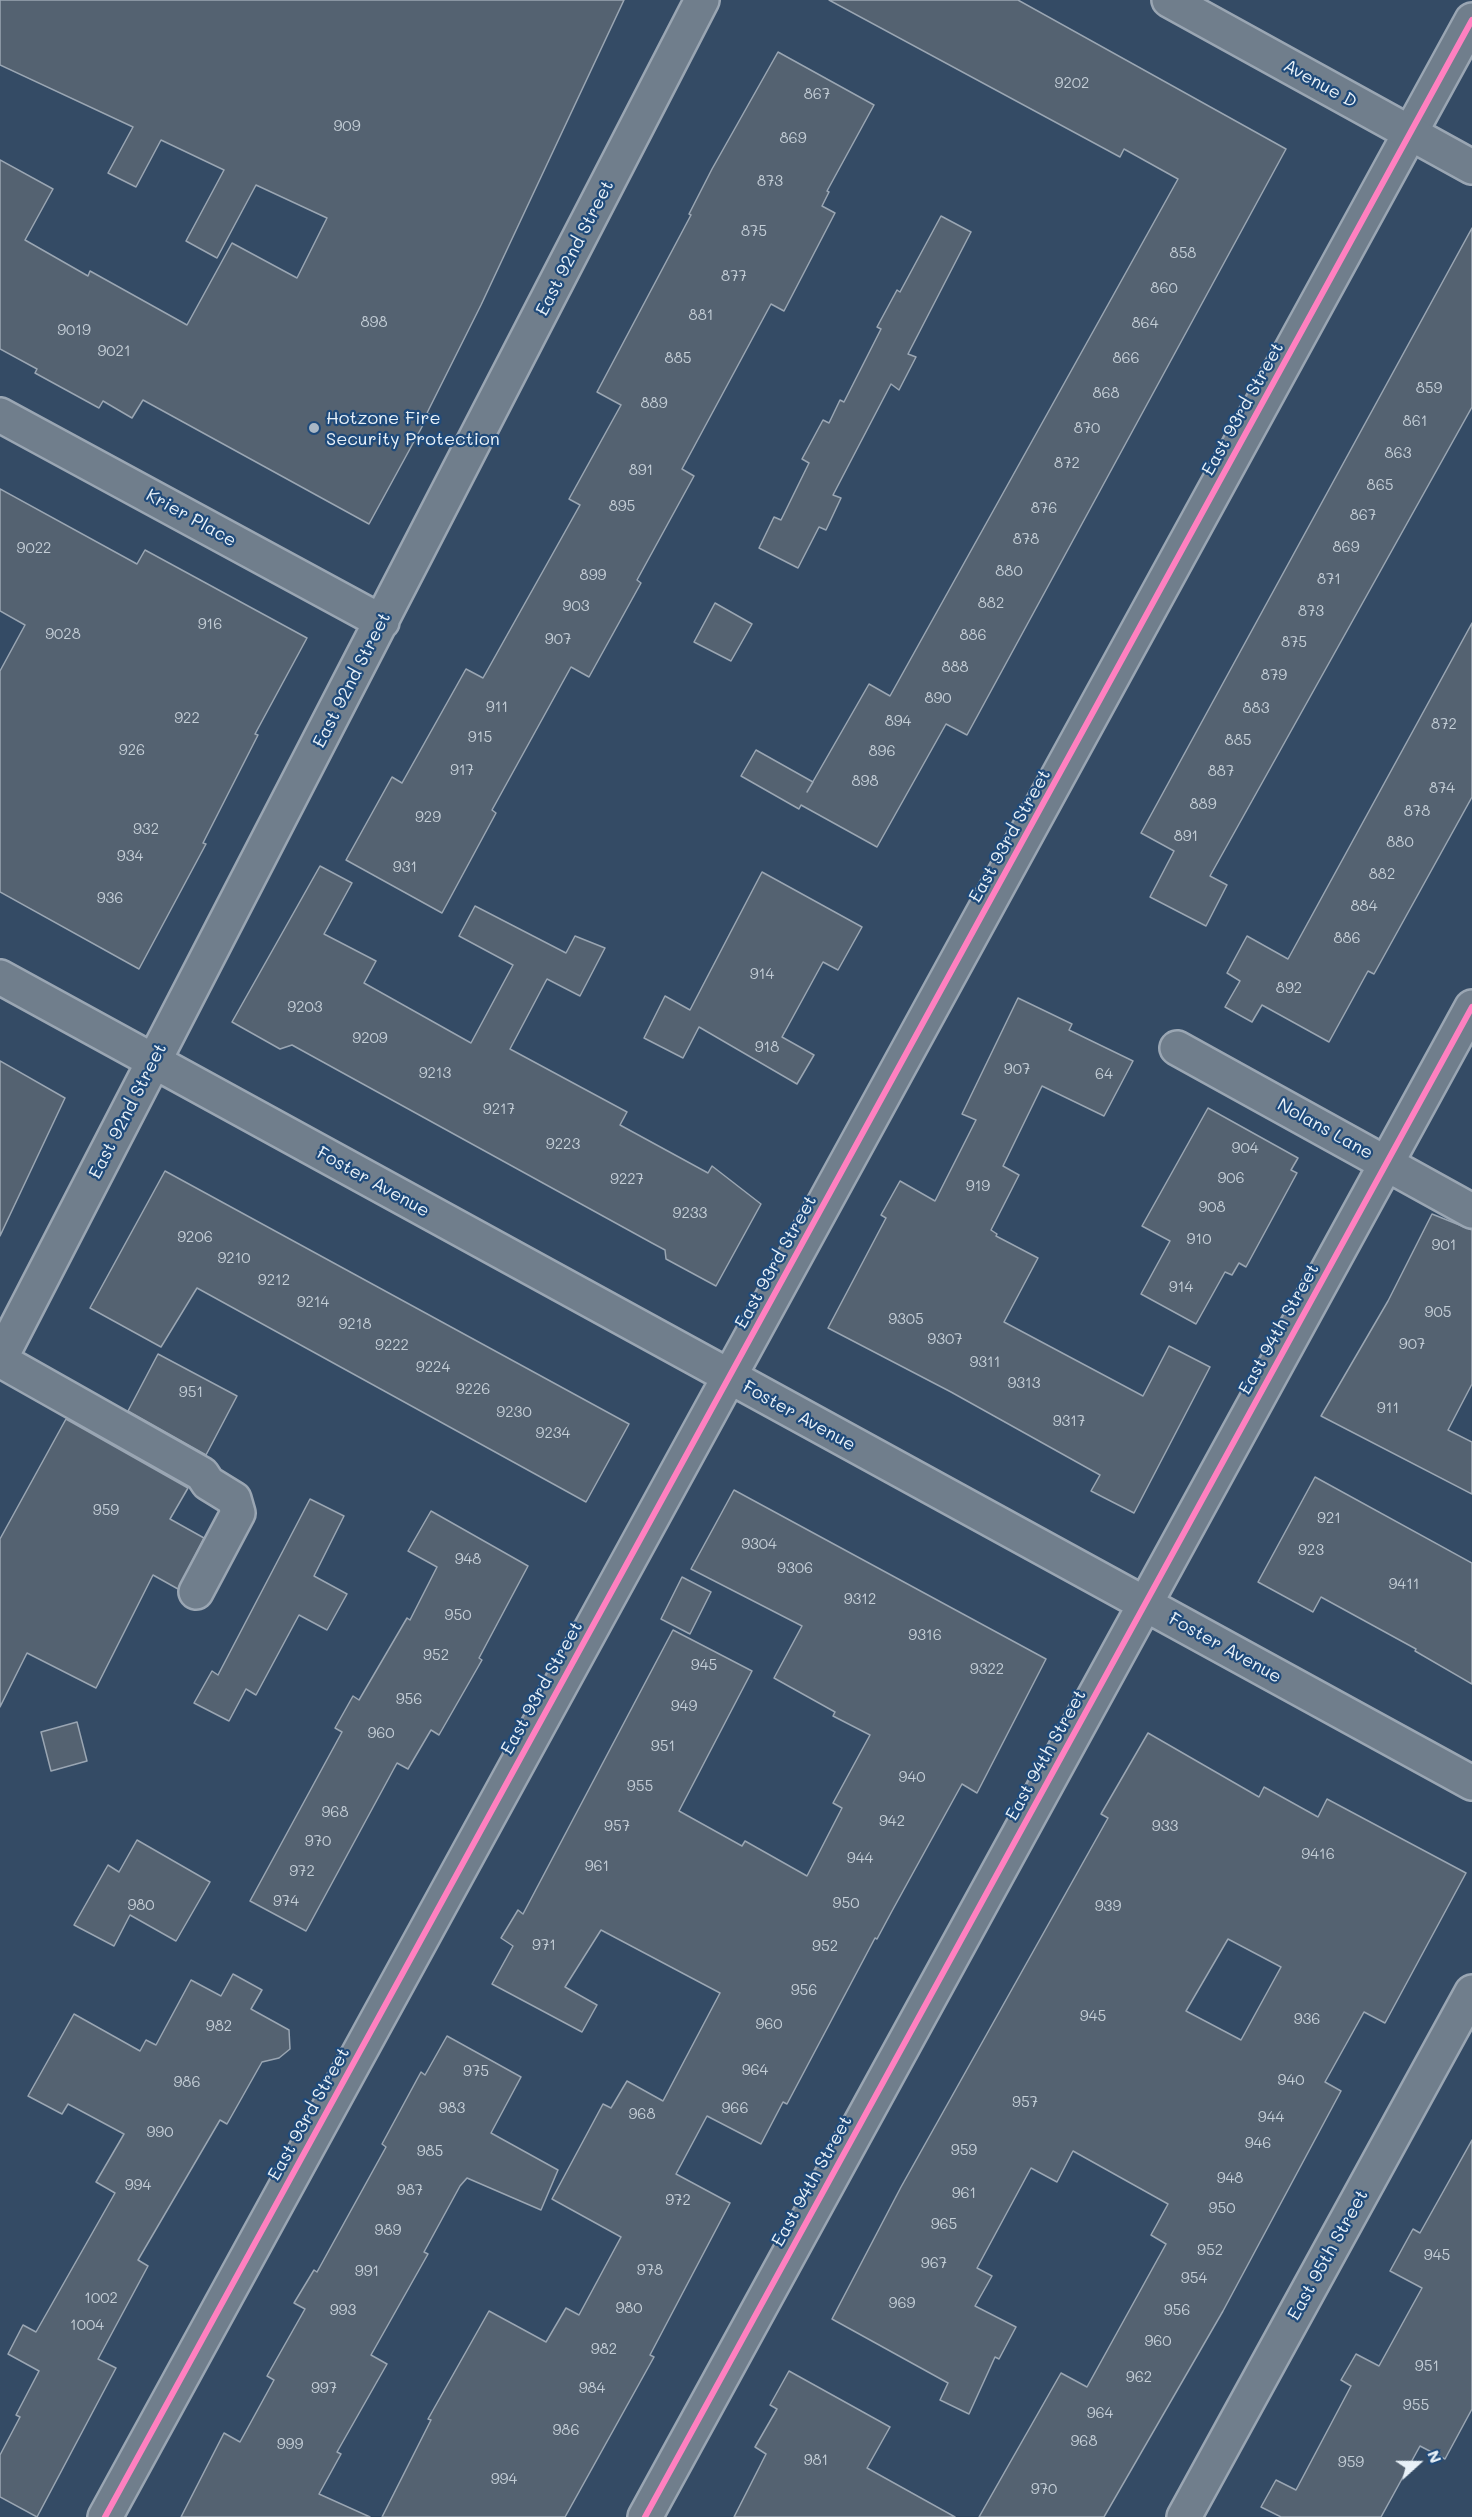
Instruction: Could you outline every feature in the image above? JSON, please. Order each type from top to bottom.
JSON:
[{"type":"street","name":"East 92nd Street","points":[[0,1359],[702,0]]},
{"type":"street","name":"Avenue D","points":[[1169,0],[1472,167]]},
{"type":"street","name":"East 93rd Street","points":[[105,2517],[1472,20]]},
{"type":"street","name":"Krier Place","points":[[0,415],[382,622]]},
{"type":"street","name":"Foster Avenue","points":[[0,977],[153,1063],[1472,1783]]},
{"type":"street","name":"East 94th Street","points":[[645,2517],[1472,1007]]},
{"type":"street","name":"Nolans Lane","points":[[1177,1048],[1472,1211]]},
{"type":"street","points":[[0,1359],[201,1474],[208,1483],[234,1499],[238,1513],[196,1592]]},
{"type":"street","name":"East 95th Street","points":[[1184,2517],[1472,1992]]},
{"type":"building","points":[[0,0],[624,0],[481,305],[427,413],[429,414],[369,524],[143,400],[132,418],[103,401],[99,408],[35,373],[37,369],[0,349],[0,160],[53,189],[25,240],[88,276],[90,271],[187,325],[232,243],[297,278],[327,218],[256,185],[217,258],[186,241],[224,170],[161,140],[136,187],[108,173],[133,127],[0,65]]},
{"type":"building","points":[[829,0],[1018,0],[1286,149],[967,735],[946,724],[877,847],[801,805],[799,809],[741,776],[756,750],[813,782],[869,684],[890,696],[1178,179],[1124,149],[1120,157]]},
{"type":"building","points":[[778,52],[874,105],[827,191],[829,192],[822,206],[835,213],[784,311],[771,304],[682,469],[694,476],[637,580],[641,583],[589,677],[571,667],[492,810],[496,813],[442,913],[346,860],[392,777],[402,783],[466,669],[483,678],[580,505],[569,499],[621,405],[597,392],[691,215],[689,214],[712,169]]},
{"type":"building","points":[[941,216],[971,232],[908,354],[916,357],[899,390],[891,384],[833,495],[841,498],[826,530],[819,527],[798,568],[759,548],[774,517],[781,520],[809,463],[802,459],[823,420],[829,423],[840,400],[844,402],[881,329],[877,327],[897,290],[900,292]]},
{"type":"building","points":[[1472,228],[1472,407],[1210,876],[1227,885],[1206,926],[1150,897],[1174,851],[1141,833]]},
{"type":"building","points":[[0,489],[137,564],[145,550],[307,638],[255,734],[258,735],[203,843],[206,844],[139,969],[0,892],[0,671],[25,625],[0,611]]},
{"type":"building","points":[[715,603],[752,624],[731,661],[694,642]]},
{"type":"building","points":[[1472,623],[1472,797],[1374,974],[1368,971],[1329,1042],[1262,1005],[1252,1022],[1225,1007],[1240,981],[1227,973],[1247,936],[1288,959]]},
{"type":"building","points":[[320,866],[352,883],[324,934],[376,961],[364,983],[471,1043],[513,965],[459,936],[475,906],[566,953],[575,936],[605,948],[580,996],[547,979],[510,1049],[627,1112],[620,1125],[708,1173],[712,1166],[761,1204],[716,1286],[666,1259],[665,1250],[292,1045],[280,1049],[232,1022]]},
{"type":"building","points":[[762,872],[862,927],[838,970],[823,962],[782,1037],[814,1055],[797,1084],[699,1027],[683,1058],[644,1038],[665,996],[690,1010]]},
{"type":"building","points":[[1018,998],[1072,1024],[1069,1030],[1133,1061],[1104,1116],[1042,1086],[1003,1166],[1019,1175],[991,1230],[997,1234],[996,1236],[1038,1258],[1004,1322],[1143,1396],[1169,1346],[1210,1367],[1134,1513],[1091,1491],[1100,1475],[951,1392],[828,1328],[886,1218],[881,1215],[900,1181],[935,1201],[976,1120],[962,1114]]},
{"type":"building","points":[[0,1061],[65,1098],[0,1236]]},
{"type":"building","points":[[1208,1108],[1298,1158],[1291,1170],[1297,1173],[1246,1267],[1239,1263],[1232,1275],[1225,1272],[1196,1324],[1141,1294],[1170,1241],[1142,1226]]},
{"type":"building","points":[[165,1171],[629,1424],[586,1502],[197,1288],[161,1347],[90,1308]]},
{"type":"building","points":[[1432,1214],[1472,1230],[1472,1384],[1448,1430],[1472,1442],[1472,1494],[1321,1416],[1388,1301]]},
{"type":"building","points":[[158,1354],[237,1396],[206,1455],[128,1411]]},
{"type":"building","points":[[66,1419],[188,1488],[170,1519],[204,1538],[178,1589],[153,1575],[96,1688],[27,1653],[0,1707],[0,1539]]},
{"type":"building","points":[[1315,1477],[1472,1563],[1472,1684],[1415,1651],[1416,1649],[1321,1597],[1313,1612],[1258,1582]]},
{"type":"building","points":[[734,1490],[1046,1659],[977,1793],[962,1784],[877,1939],[875,1938],[787,2104],[783,2102],[761,2144],[707,2116],[676,2174],[730,2203],[650,2355],[654,2357],[565,2517],[382,2517],[431,2420],[428,2419],[489,2311],[546,2342],[566,2308],[579,2315],[621,2237],[552,2199],[603,2104],[611,2108],[627,2081],[663,2101],[720,1993],[601,1930],[565,1987],[597,2005],[582,2032],[492,1984],[513,1946],[501,1938],[518,1910],[523,1914],[673,1630],[752,1671],[679,1811],[742,1846],[745,1841],[807,1876],[842,1808],[833,1803],[870,1735],[833,1716],[835,1712],[774,1678],[802,1626],[691,1569]]},
{"type":"building","points":[[310,1499],[344,1516],[314,1576],[347,1594],[327,1630],[299,1615],[256,1695],[246,1689],[229,1721],[194,1703],[212,1671],[218,1675]]},
{"type":"building","points":[[431,1511],[528,1566],[479,1658],[482,1660],[439,1735],[431,1730],[408,1769],[397,1763],[306,1931],[250,1901],[342,1732],[335,1728],[353,1696],[359,1700],[407,1618],[410,1620],[437,1567],[408,1551]]},
{"type":"building","points":[[682,1577],[711,1592],[690,1634],[661,1619]]},
{"type":"building","points":[[77,1722],[87,1761],[51,1771],[41,1732]]},
{"type":"building","points":[[1148,1733],[1259,1797],[1264,1787],[1318,1817],[1327,1799],[1466,1873],[1385,2023],[1364,2012],[1325,2082],[1341,2091],[1223,2311],[1104,2517],[979,2517],[1061,2373],[1087,2387],[1166,2244],[1151,2235],[1168,2204],[1073,2151],[1057,2182],[1031,2168],[977,2268],[992,2276],[975,2306],[1016,2327],[999,2359],[995,2357],[969,2414],[940,2400],[948,2383],[832,2319],[901,2187],[1108,1818],[1101,1814]],"holes":[[[1228,1939],[1281,1967],[1241,2040],[1186,2011]]]},
{"type":"building","points":[[137,1840],[210,1882],[176,1941],[130,1915],[114,1946],[74,1925],[108,1865],[119,1872]]},
{"type":"building","points":[[233,1974],[262,1990],[251,2009],[289,2030],[290,2049],[279,2058],[262,2062],[227,2124],[220,2120],[138,2260],[148,2266],[98,2359],[116,2368],[37,2517],[0,2497],[0,2455],[20,2417],[16,2415],[39,2371],[8,2354],[23,2325],[36,2332],[115,2193],[96,2182],[124,2134],[68,2104],[62,2114],[28,2096],[74,2014],[140,2051],[146,2040],[156,2045],[191,1980],[221,1996]]},
{"type":"building","points":[[447,2036],[521,2077],[491,2133],[558,2170],[541,2210],[467,2178],[460,2186],[424,2252],[428,2254],[371,2355],[387,2364],[337,2452],[341,2454],[319,2494],[370,2517],[181,2517],[224,2433],[240,2442],[274,2380],[267,2376],[305,2309],[294,2303],[314,2270],[317,2272],[386,2147],[382,2144],[421,2072],[425,2075]]},
{"type":"building","points":[[1472,2140],[1472,2409],[1445,2459],[1420,2446],[1381,2517],[1281,2517],[1261,2507],[1276,2480],[1296,2490],[1351,2386],[1341,2380],[1356,2354],[1379,2366],[1422,2288],[1390,2271],[1413,2229],[1420,2233]]},
{"type":"building","points":[[789,2371],[890,2427],[867,2468],[955,2517],[734,2517],[766,2454],[755,2447],[777,2409],[770,2405]]},
{"type":"cycle path","points":[[105,2517],[1472,20]]},
{"type":"cycle path","points":[[645,2517],[1472,1007]]},
{"type":"place","name":"Hotzone Fire Security Protection","points":[[314,428]]}]
